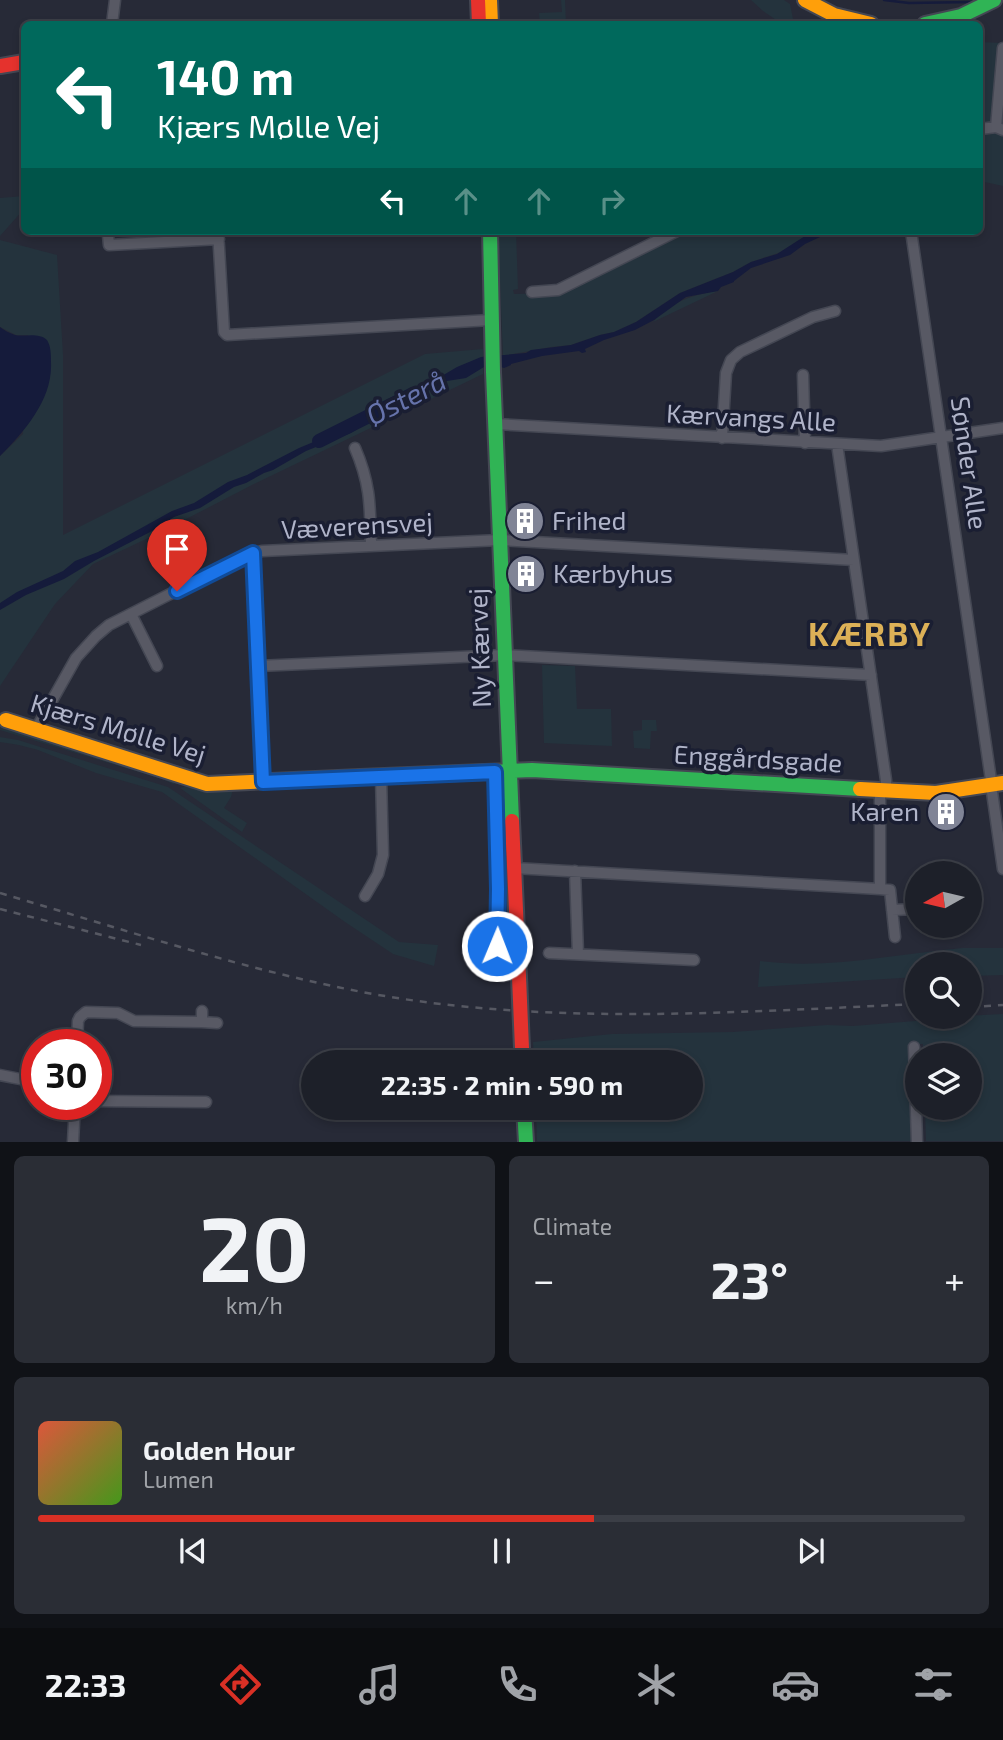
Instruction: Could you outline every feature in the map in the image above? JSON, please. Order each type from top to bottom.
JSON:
[{"type":"street","points":[[112,21],[114,0]]},
{"type":"street","points":[[478,0],[479,21]]},
{"type":"street","points":[[490,0],[491,21]]},
{"type":"street","points":[[805,0],[834,15],[859,21]]},
{"type":"street","points":[[943,21],[974,11],[994,0]]},
{"type":"street","points":[[999,129],[1003,48]]},
{"type":"street","points":[[0,66],[21,62]]},
{"type":"street","points":[[108,235],[109,245],[219,235],[224,332],[227,335],[491,320]]},
{"type":"street","name":"Ny Kærvej","points":[[490,235],[492,352],[523,1050]]},
{"type":"street","name":"Sønder Alle","points":[[912,235],[995,783],[1003,869]]},
{"type":"street","points":[[532,292],[558,290],[657,236]]},
{"type":"street","points":[[722,438],[726,373],[731,360],[740,352],[813,317],[835,312]]},
{"type":"street","points":[[803,375],[805,443]]},
{"type":"street","name":"Kærvangs Alle","points":[[495,424],[881,446],[1003,428]]},
{"type":"street","points":[[837,444],[886,780],[883,790],[880,889]]},
{"type":"street","points":[[355,448],[367,481],[371,547]]},
{"type":"street","name":"Væverensvej","points":[[36,729],[76,657],[109,625],[253,553],[262,551],[500,540],[854,560]]},
{"type":"street","points":[[253,553],[263,782]]},
{"type":"street","points":[[131,614],[157,666]]},
{"type":"street","points":[[258,666],[505,655],[870,675]]},
{"type":"street","name":"Kjærs Mølle Vej","points":[[6,720],[207,784],[510,771]]},
{"type":"street","name":"Enggårdsgade","points":[[510,771],[532,770],[936,793],[995,783]]},
{"type":"street","points":[[491,946],[497,946],[495,772]]},
{"type":"street","points":[[365,896],[378,874],[383,855],[381,777]]},
{"type":"street","points":[[514,867],[890,890],[895,937]]},
{"type":"street","points":[[575,871],[578,954]]},
{"type":"street","points":[[892,910],[905,909]]},
{"type":"street","points":[[549,953],[694,960]]},
{"type":"street","points":[[202,1011],[202,1023]]},
{"type":"street","points":[[78,1029],[78,1021],[86,1012],[118,1013],[134,1021],[217,1023]]},
{"type":"street","points":[[0,1075],[20,1079]]},
{"type":"street","points":[[112,1101],[206,1102]]},
{"type":"street","points":[[73,1142],[74,1120]]},
{"type":"street","points":[[525,1120],[526,1142]]},
{"type":"street","points":[[916,1120],[917,1142]]},
{"type":"shaded area","points":[[561,0],[565,0],[566,21],[540,21],[539,13],[562,12]]},
{"type":"shaded area","points":[[751,0],[784,0],[790,4],[793,19],[778,21]]},
{"type":"shaded area","points":[[983,42],[1003,43],[1003,186],[983,182]]},
{"type":"shaded area","points":[[21,196],[21,212],[0,236],[0,198]]},
{"type":"shaded area","points":[[498,235],[516,235],[518,289],[513,290],[514,294],[557,293],[678,235],[810,235],[781,252],[680,293],[636,322],[614,332],[571,345],[503,356]]},
{"type":"shaded area","points":[[0,240],[57,255],[63,355],[63,535],[425,354],[483,349],[483,374],[93,564],[55,604],[0,686],[0,456],[23,434],[28,335],[16,335],[0,327]]},
{"type":"shaded area","points":[[718,291],[653,322],[683,300]]},
{"type":"shaded area","points":[[542,665],[575,666],[577,709],[611,709],[612,746],[544,743]]},
{"type":"shaded area","points":[[642,720],[656,720],[657,731],[651,731],[650,749],[634,748],[633,731],[642,730]]},
{"type":"shaded area","points":[[0,725],[186,782],[173,784],[0,730]]},
{"type":"shaded area","points":[[0,737],[18,740],[168,787],[399,942],[438,945],[434,966],[393,954],[162,792],[96,773],[38,750],[0,742]]},
{"type":"shaded area","points":[[189,785],[233,789],[224,808],[247,823],[242,832],[180,788]]},
{"type":"shaded area","points":[[963,948],[1003,948],[1003,975],[982,976],[982,952],[929,952]]},
{"type":"shaded area","points":[[905,955],[905,978],[758,987],[760,961],[811,964]]},
{"type":"shaded area","points":[[1003,1014],[1003,1141],[926,1141],[925,1120],[982,1120],[982,1043],[905,1043],[905,1120],[914,1120],[910,1124],[911,1138],[914,1141],[537,1141],[536,1120],[703,1120],[703,1050],[533,1050],[533,1042],[612,1034],[733,1032],[905,1022],[905,1029],[982,1029],[982,1015]]},
{"type":"water","points":[[824,235],[790,255],[751,268],[718,291],[686,297],[654,320],[635,330],[604,340],[585,349],[586,352],[542,356],[504,368],[484,367],[466,378],[447,381],[351,433],[306,451],[273,470],[234,487],[200,508],[174,517],[64,579],[26,595],[0,610],[0,603],[17,592],[63,571],[75,561],[98,552],[172,511],[194,503],[228,482],[398,402],[457,367],[481,357],[571,345],[614,332],[636,322],[680,293],[751,262],[777,254],[805,236]]},
{"type":"water","points":[[0,327],[15,335],[36,335],[47,340],[51,362],[47,389],[36,414],[0,456]]},
{"type":"waterway","points":[[884,0],[909,3],[972,2]]},
{"type":"waterway","name":"Østerå","points":[[319,441],[413,394]]},
{"type":"railway","points":[[0,893],[278,974],[373,994],[440,1004],[508,1010],[644,1014],[905,1005]]},
{"type":"railway","points":[[0,909],[141,945]]},
{"type":"railway","points":[[982,1006],[1003,1005]]},
{"type":"traffic: fast","points":[[938,21],[961,16],[994,0]]},
{"type":"traffic: fast","points":[[490,235],[493,372],[512,821]]},
{"type":"traffic: fast","points":[[360,777],[532,770],[860,789]]},
{"type":"traffic: fast","points":[[525,1120],[526,1142]]},
{"type":"traffic: slow","points":[[490,0],[491,21]]},
{"type":"traffic: slow","points":[[805,0],[834,15],[859,21]]},
{"type":"traffic: slow","points":[[6,720],[207,784],[360,777]]},
{"type":"traffic: slow","points":[[860,789],[936,793],[1003,783]]},
{"type":"traffic: jam","points":[[478,0],[479,21]]},
{"type":"traffic: jam","points":[[0,66],[21,62]]},
{"type":"traffic: jam","points":[[512,821],[519,977]]},
{"type":"traffic: jam","points":[[519,977],[522,1048]]},
{"type":"place","name":"Frihed","points":[[525,521]]},
{"type":"place","name":"Kærbyhus","points":[[526,574]]},
{"type":"place","name":"Karen","points":[[946,812]]},
{"type":"district","name":"KÆRBY","points":[[870,634]]},
{"type":"route","points":[[177,591],[253,553],[263,782],[495,772],[497,946]]}]
